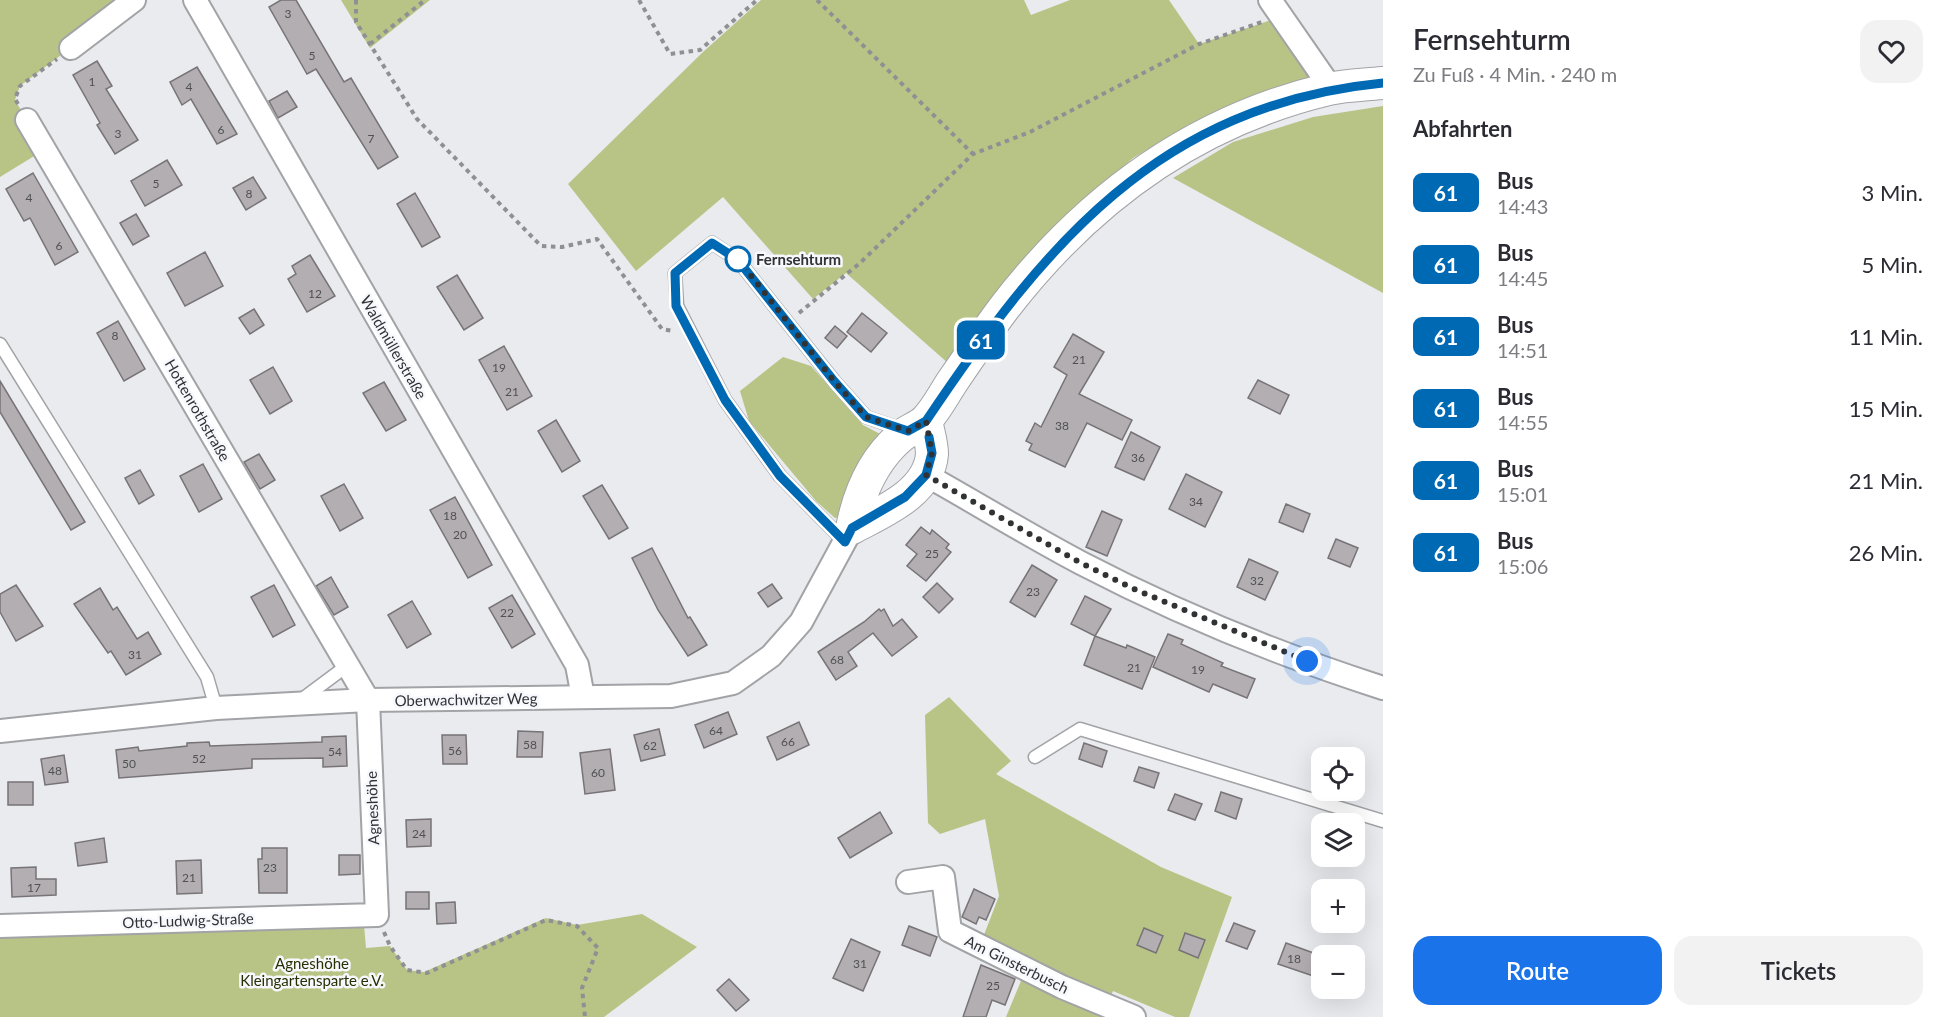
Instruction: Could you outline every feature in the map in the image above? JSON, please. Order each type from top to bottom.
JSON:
[{"type":"street","points":[[71,48],[134,0]]},
{"type":"street","name":"Waldmüllerstraße","points":[[195,0],[577,665],[583,698]]},
{"type":"street","points":[[1281,6],[1331,88]]},
{"type":"street","name":"Oberwachwitzer Weg","points":[[0,731],[216,708],[368,700],[671,696],[733,683],[771,656],[801,622],[848,535],[867,477],[879,459],[917,426],[1006,306],[1097,208],[1152,164],[1197,137],[1263,107],[1331,88],[1383,83]]},
{"type":"street","name":"Hottenrothstraße","points":[[27,120],[368,700]]},
{"type":"street","points":[[848,535],[905,497],[926,475],[932,453],[917,426]]},
{"type":"street","points":[[926,475],[1079,562],[1152,597],[1249,639],[1383,688]]},
{"type":"street","name":"Agneshöhe","points":[[368,700],[377,915]]},
{"type":"street","name":"Am Ginsterbusch","points":[[908,882],[943,877],[950,932],[1062,987],[1134,1017]]},
{"type":"street","name":"Otto-Ludwig-Straße","points":[[0,926],[377,915]]},
{"type":"lane","points":[[848,535],[780,476],[725,400],[676,306],[675,273],[712,243],[737,259],[786,322],[866,417],[917,426]]},
{"type":"lane","points":[[0,344],[207,677],[216,708]]},
{"type":"lane","points":[[296,704],[348,665]]},
{"type":"lane","points":[[1035,757],[1080,729],[1383,821]]},
{"type":"path","points":[[356,0],[356,22],[417,118],[541,246],[562,247],[597,239],[662,329],[691,334]]},
{"type":"path","points":[[370,45],[425,0]]},
{"type":"path","points":[[642,1],[670,54],[700,50],[757,0]]},
{"type":"path","points":[[817,0],[973,154]]},
{"type":"path","points":[[786,322],[860,263],[973,154],[1030,132],[1198,44],[1281,6]]},
{"type":"path","points":[[15,99],[20,86],[71,48]]},
{"type":"path","points":[[377,915],[390,946],[408,970],[427,973],[546,920],[577,926],[598,948],[582,988],[585,1017]]},
{"type":"green space","points":[[0,0],[123,0],[130,3],[20,86],[15,100],[44,150],[0,177]]},
{"type":"green space","points":[[341,0],[430,0],[370,48]]},
{"type":"green space","points":[[761,0],[1024,0],[1031,15],[1070,0],[1169,0],[1199,44],[1280,17],[1316,79],[1261,94],[1193,123],[1133,158],[1090,197],[949,364],[846,273],[813,299],[723,197],[636,271],[568,184],[703,52]]},
{"type":"green space","points":[[1383,106],[1383,293],[1173,178],[1233,142],[1313,117]]},
{"type":"green space","points":[[783,357],[811,366],[863,425],[882,435],[844,516],[835,518],[816,501],[749,421],[740,391]]},
{"type":"green space","points":[[949,697],[1011,761],[996,774],[1161,867],[1232,897],[1189,1017],[1175,1017],[1113,991],[1109,1000],[982,940],[999,896],[985,819],[940,834],[928,823],[925,715]]},
{"type":"green space","name":"Agneshöhe Kleingartensparte e.V.","points":[[642,914],[697,947],[604,1017],[0,1017],[0,935],[364,925],[366,948],[390,946],[407,970],[424,972],[546,918],[577,925]]},
{"type":"green space","points":[[1023,976],[1115,1017],[1006,1017]]},
{"type":"building","points":[[281,0],[296,0],[344,82],[351,78],[398,157],[378,169],[316,69],[307,74],[269,7]]},
{"type":"building","points":[[97,61],[112,86],[106,89],[138,140],[115,154],[97,125],[100,123],[73,75]]},
{"type":"building","points":[[197,67],[237,134],[217,144],[191,99],[182,105],[170,82]]},
{"type":"building","points":[[287,91],[297,107],[278,118],[269,101]]},
{"type":"building","points":[[167,160],[182,185],[145,206],[131,181]]},
{"type":"building","points":[[33,173],[78,252],[55,265],[30,218],[24,221],[6,189]]},
{"type":"building","points":[[253,177],[266,198],[246,210],[233,188]]},
{"type":"building","points":[[415,193],[440,237],[422,247],[397,204]]},
{"type":"building","points":[[136,214],[149,236],[133,245],[120,223]]},
{"type":"building","points":[[205,252],[223,286],[185,306],[167,273]]},
{"type":"building","points":[[310,255],[335,296],[307,312],[288,279],[296,274],[292,266]]},
{"type":"building","points":[[457,275],[483,318],[464,330],[437,287]]},
{"type":"building","points":[[254,309],[264,325],[250,334],[239,318]]},
{"type":"building","points":[[862,313],[887,333],[871,352],[847,332]]},
{"type":"building","points":[[118,321],[145,369],[124,381],[97,333]]},
{"type":"building","points":[[835,326],[847,336],[837,348],[825,338]]},
{"type":"building","points":[[1073,334],[1104,352],[1079,394],[1132,420],[1122,440],[1087,423],[1065,467],[1029,450],[1032,444],[1026,441],[1035,423],[1041,427],[1067,375],[1054,367]]},
{"type":"building","points":[[504,346],[532,396],[507,410],[479,360]]},
{"type":"building","points":[[273,367],[292,401],[270,414],[250,380]]},
{"type":"building","points":[[1258,380],[1289,395],[1280,414],[1248,398]]},
{"type":"building","points":[[0,381],[85,522],[71,530],[0,412]]},
{"type":"building","points":[[384,382],[406,420],[386,431],[363,393]]},
{"type":"building","points":[[556,420],[580,461],[562,472],[538,431]]},
{"type":"building","points":[[1131,432],[1160,447],[1144,480],[1115,467]]},
{"type":"building","points":[[259,454],[275,480],[260,489],[244,462]]},
{"type":"building","points":[[203,464],[222,499],[199,512],[180,476]]},
{"type":"building","points":[[140,470],[154,495],[139,504],[125,478]]},
{"type":"building","points":[[1186,474],[1222,492],[1205,527],[1169,509]]},
{"type":"building","points":[[344,484],[363,518],[340,531],[321,496]]},
{"type":"building","points":[[602,485],[628,528],[609,539],[583,496]]},
{"type":"building","points":[[455,497],[492,565],[468,578],[430,510]]},
{"type":"building","points":[[1286,504],[1310,514],[1303,532],[1279,522]]},
{"type":"building","points":[[1102,511],[1122,520],[1107,556],[1086,547]]},
{"type":"building","points":[[921,527],[930,534],[932,530],[949,544],[946,548],[951,552],[926,581],[907,566],[917,554],[906,545]]},
{"type":"building","points":[[1336,539],[1358,548],[1350,567],[1328,558]]},
{"type":"building","points":[[652,548],[688,618],[690,617],[707,645],[688,656],[658,610],[632,558]]},
{"type":"building","points":[[1249,559],[1278,572],[1265,600],[1237,587]]},
{"type":"building","points":[[1032,565],[1057,580],[1035,617],[1010,602]]},
{"type":"building","points":[[331,577],[348,607],[334,615],[316,586]]},
{"type":"building","points":[[937,583],[953,599],[939,613],[923,597]]},
{"type":"building","points":[[772,584],[782,598],[768,607],[758,593]]},
{"type":"building","points":[[16,585],[43,626],[16,641],[0,612],[0,594]]},
{"type":"building","points":[[274,585],[295,625],[273,637],[251,597]]},
{"type":"building","points":[[100,588],[113,610],[117,607],[137,639],[148,632],[161,654],[126,675],[111,651],[108,653],[74,604]]},
{"type":"building","points":[[512,595],[535,634],[512,648],[489,608]]},
{"type":"building","points":[[1085,596],[1111,609],[1095,636],[1071,624]]},
{"type":"building","points":[[412,601],[431,634],[407,648],[388,615]]},
{"type":"building","points":[[879,609],[881,611],[884,609],[893,626],[902,619],[917,637],[892,656],[873,633],[848,652],[857,666],[836,680],[818,652],[864,622]]},
{"type":"building","points":[[1168,634],[1183,640],[1181,644],[1223,663],[1221,666],[1255,679],[1247,698],[1213,684],[1209,692],[1153,667]]},
{"type":"building","points":[[1095,636],[1126,648],[1127,645],[1155,657],[1142,689],[1084,665]]},
{"type":"building","points":[[728,712],[737,734],[704,748],[695,725]]},
{"type":"building","points":[[799,722],[809,745],[777,760],[767,737]]},
{"type":"building","points":[[659,729],[665,755],[641,761],[634,735]]},
{"type":"building","points":[[518,731],[543,732],[542,757],[517,757]]},
{"type":"building","points":[[442,735],[466,735],[467,764],[443,764]]},
{"type":"building","points":[[346,736],[347,766],[323,767],[323,758],[252,759],[252,768],[119,778],[116,750],[138,747],[139,751],[187,746],[187,743],[209,742],[210,746],[322,742],[322,737]]},
{"type":"building","points":[[1084,743],[1107,751],[1102,767],[1079,759]]},
{"type":"building","points":[[610,749],[615,790],[585,794],[580,753]]},
{"type":"building","points":[[64,755],[68,782],[45,785],[41,759]]},
{"type":"building","points":[[1139,767],[1159,773],[1154,788],[1134,781]]},
{"type":"building","points":[[8,782],[33,782],[33,805],[8,805]]},
{"type":"building","points":[[1221,792],[1242,799],[1236,819],[1215,811]]},
{"type":"building","points":[[1175,794],[1202,804],[1195,820],[1168,810]]},
{"type":"building","points":[[880,812],[892,833],[850,858],[838,838]]},
{"type":"building","points":[[431,819],[431,846],[407,847],[406,820]]},
{"type":"building","points":[[104,838],[107,862],[78,866],[75,843]]},
{"type":"building","points":[[262,848],[287,848],[287,893],[259,893],[258,859],[262,859]]},
{"type":"building","points":[[339,855],[360,855],[360,874],[339,875]]},
{"type":"building","points":[[201,860],[202,893],[177,894],[176,861]]},
{"type":"building","points":[[36,867],[36,879],[56,879],[56,895],[12,897],[11,868]]},
{"type":"building","points":[[974,889],[995,899],[986,920],[979,917],[976,924],[962,917]]},
{"type":"building","points":[[406,892],[429,892],[429,909],[406,909]]},
{"type":"building","points":[[455,902],[456,923],[437,924],[436,903]]},
{"type":"building","points":[[1234,923],[1255,931],[1247,949],[1226,941]]},
{"type":"building","points":[[909,926],[937,937],[930,956],[902,945]]},
{"type":"building","points":[[1144,928],[1163,936],[1156,953],[1137,945]]},
{"type":"building","points":[[1185,933],[1205,940],[1198,958],[1179,950]]},
{"type":"building","points":[[851,939],[880,952],[863,991],[833,978]]},
{"type":"building","points":[[1286,943],[1311,952],[1311,975],[1278,964]]},
{"type":"building","points":[[981,965],[1015,979],[1005,1005],[992,1000],[986,1017],[963,1017]]},
{"type":"building","points":[[729,979],[749,1000],[736,1011],[717,990]]},
{"type":"bus line","name":"61","points":[[929,437],[932,453],[926,475],[905,497],[852,528],[845,542],[780,476],[725,400],[676,306],[675,273],[712,243],[737,259],[834,381],[866,417],[889,427],[908,431],[926,421],[1006,306],[1044,262],[1097,208],[1152,164],[1197,137],[1263,107],[1331,88],[1383,83]]},
{"type":"place","name":"Fernsehturm","points":[[738,259]]},
{"type":"route","points":[[738,259],[786,322],[866,417],[889,427],[908,431],[926,421],[932,453],[926,475],[1079,562],[1134,589],[1249,639],[1307,661]]}]
